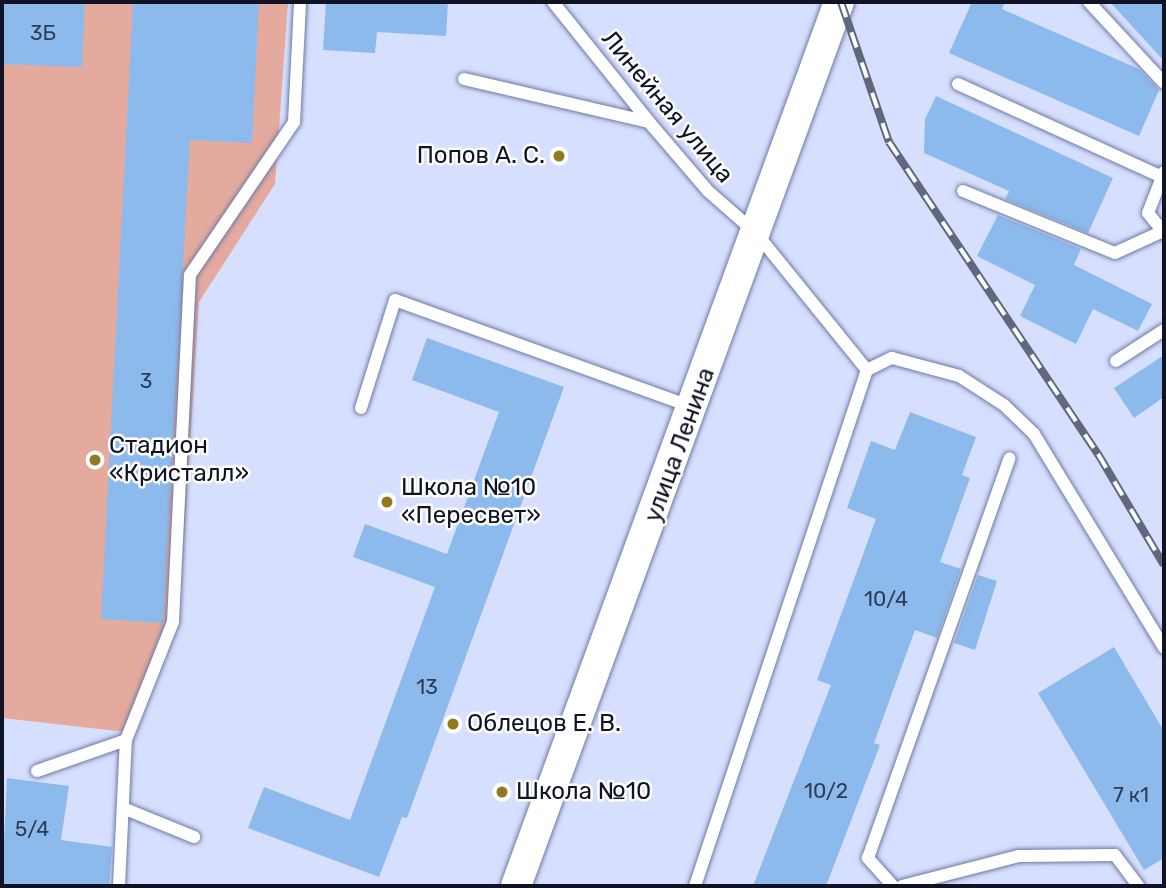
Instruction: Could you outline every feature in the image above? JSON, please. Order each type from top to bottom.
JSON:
[{"type":"street","name":"улица Ленина","points":[[516,886],[694,408],[839,2]]},
{"type":"lane","points":[[119,886],[126,740],[173,622],[190,275],[294,122],[300,2]]},
{"type":"lane","name":"Линейная улица","points":[[553,2],[649,122],[708,191],[756,233],[867,370]]},
{"type":"lane","points":[[1089,2],[1164,83]]},
{"type":"lane","points":[[464,79],[649,122]]},
{"type":"lane","points":[[958,84],[1161,174],[1148,213],[1164,232],[1115,253],[962,191]]},
{"type":"lane","points":[[361,408],[395,300],[694,408]]},
{"type":"lane","points":[[1116,361],[1164,330]]},
{"type":"lane","points":[[695,886],[867,370],[892,358],[959,376],[1004,405],[1034,434],[1164,648]]},
{"type":"lane","points":[[893,886],[868,858],[1010,458]]},
{"type":"lane","points":[[37,771],[126,740]]},
{"type":"lane","points":[[123,808],[194,837]]},
{"type":"lane","points":[[902,886],[1019,856],[1115,855],[1138,886]]},
{"type":"shaded area","name":"Стадион «Кристалл»","points":[[2,2],[288,2],[275,184],[199,302],[179,619],[135,733],[2,718]]},
{"type":"building","points":[[2,2],[85,2],[82,67],[2,64]]},
{"type":"building","points":[[133,2],[259,2],[252,143],[190,140],[163,623],[101,619]]},
{"type":"building","points":[[326,2],[448,2],[446,36],[377,32],[375,53],[323,50]]},
{"type":"building","points":[[972,2],[1005,2],[1002,9],[1139,69],[1159,90],[1139,136],[949,53]]},
{"type":"building","points":[[1110,2],[1164,2],[1164,61]]},
{"type":"building","points":[[936,96],[1113,178],[1088,233],[1005,199],[1009,191],[924,153],[925,119]]},
{"type":"building","points":[[998,215],[1081,249],[1074,265],[1152,304],[1138,331],[1093,309],[1076,344],[1020,316],[1035,285],[977,256]]},
{"type":"building","points":[[427,338],[564,387],[407,818],[402,817],[379,877],[248,828],[264,787],[350,820],[435,587],[353,557],[365,524],[447,554],[499,412],[412,380]]},
{"type":"building","points":[[1164,355],[1164,397],[1134,418],[1114,388]]},
{"type":"building","points":[[910,412],[976,437],[962,475],[970,478],[940,562],[961,569],[937,638],[915,630],[874,743],[880,745],[826,886],[753,886],[831,685],[817,680],[876,519],[847,508],[871,441],[895,450]]},
{"type":"building","points":[[978,575],[997,581],[975,650],[954,643]]},
{"type":"building","points":[[1114,647],[1164,731],[1164,858],[1144,870],[1038,693]]},
{"type":"building","points":[[7,778],[69,786],[61,840],[112,847],[109,886],[2,886]]},
{"type":"railway","points":[[841,2],[889,142],[1098,454],[1164,565]]},
{"type":"place","name":"Попов А. С.","points":[[559,156]]},
{"type":"place","name":"Стадион «Кристалл»","points":[[95,460]]},
{"type":"place","name":"Школа №10 «Пересвет»","points":[[387,502]]},
{"type":"place","name":"Облецов Е. В.","points":[[453,724]]},
{"type":"place","name":"Школа №10","points":[[502,792]]}]
